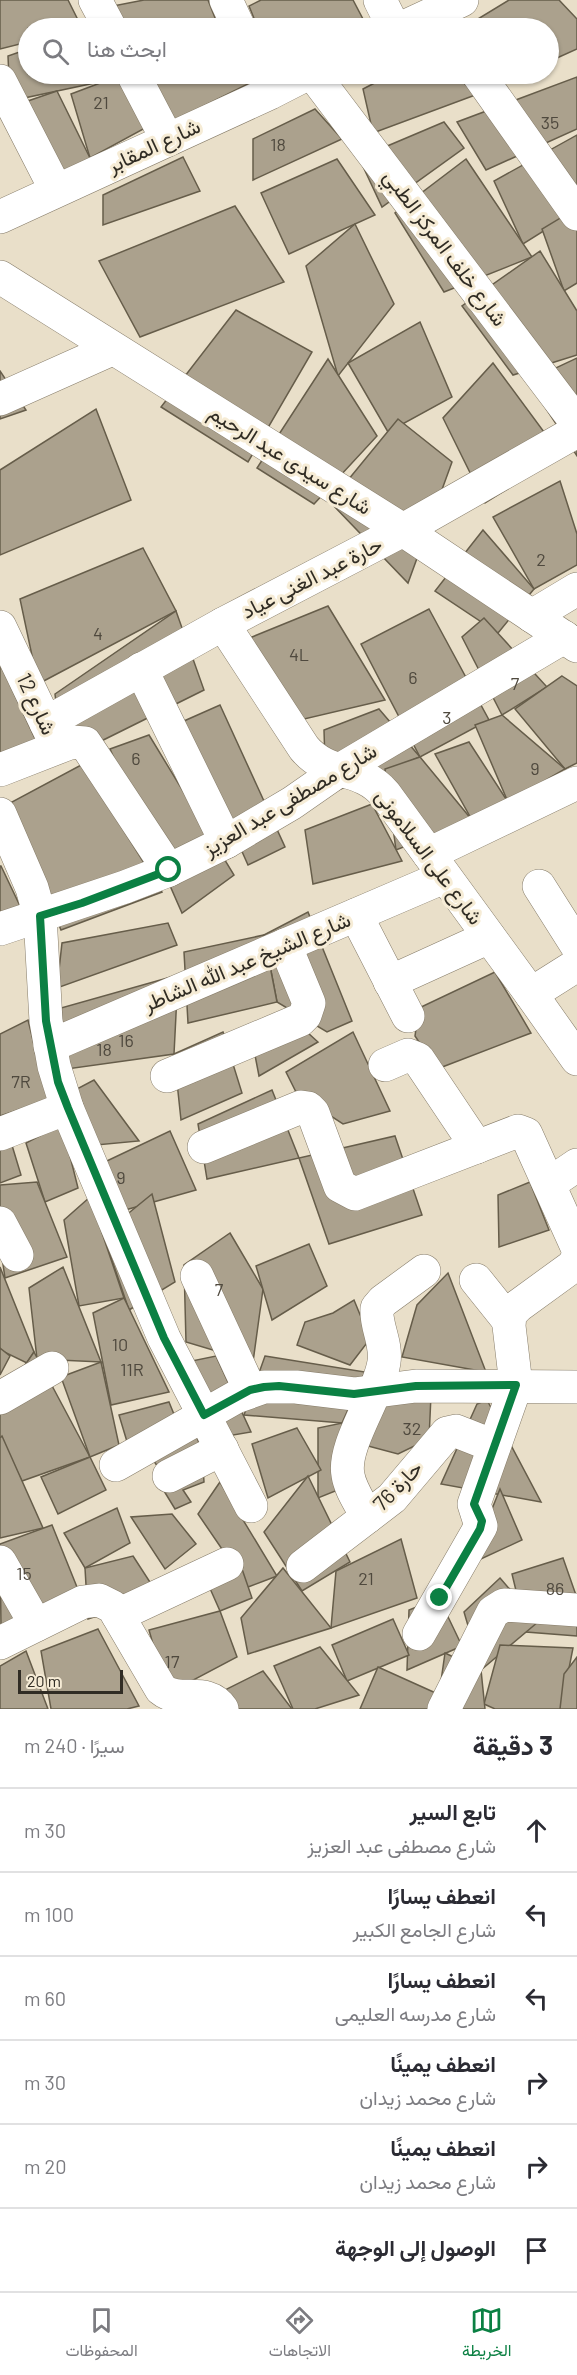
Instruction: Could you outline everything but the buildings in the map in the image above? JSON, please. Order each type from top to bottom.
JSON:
[{"type":"street","points":[[95,0],[105,18]]},
{"type":"street","points":[[226,0],[234,18]]},
{"type":"street","points":[[380,0],[389,18]]},
{"type":"street","points":[[0,81],[56,190]]},
{"type":"street","points":[[139,84],[167,139]]},
{"type":"street","name":"شارع المقابر","points":[[0,217],[167,139],[263,84]]},
{"type":"street","name":"شارع خلف المركز الطبي","points":[[322,84],[577,423]]},
{"type":"street","points":[[485,84],[577,214]]},
{"type":"street","name":"شارع سيدى عبد الرحيم","points":[[0,277],[403,530],[571,641]]},
{"type":"street","points":[[0,399],[112,349]]},
{"type":"street","name":"حارة عبد الغنى عياد","points":[[51,735],[141,669],[403,530],[577,431]]},
{"type":"street","points":[[532,616],[577,589]]},
{"type":"street","name":"شارع على السلامونى","points":[[223,624],[312,759],[338,771],[352,772],[376,784],[577,1059]]},
{"type":"street","name":"شارع 12","points":[[0,627],[51,735]]},
{"type":"street","name":"شارع مصطفى عبد العزيز","points":[[0,929],[82,903],[169,870],[226,842],[338,771],[571,641]]},
{"type":"street","points":[[141,669],[226,842]]},
{"type":"street","points":[[0,770],[51,735],[90,747],[169,870]]},
{"type":"street","name":"شارع الشيخ عبد الله الشاطر","points":[[50,1046],[356,915],[577,783]]},
{"type":"street","points":[[0,814],[32,888],[40,916],[45,1010],[50,1046],[68,1108],[164,1338],[251,1506]]},
{"type":"street","points":[[539,886],[577,946]]},
{"type":"street","points":[[356,915],[408,1016]]},
{"type":"street","points":[[390,982],[489,937]]},
{"type":"street","points":[[167,1076],[300,1020],[305,1015],[309,1003],[285,945]]},
{"type":"street","points":[[531,994],[577,965]]},
{"type":"street","points":[[385,1065],[408,1055],[418,1059],[477,1147]]},
{"type":"street","points":[[0,1134],[68,1108]]},
{"type":"street","points":[[204,1147],[298,1108],[308,1108],[313,1113],[340,1186],[349,1193],[355,1194],[518,1131],[522,1132],[549,1184],[577,1247]]},
{"type":"street","points":[[549,1184],[577,1165]]},
{"type":"street","points":[[0,1223],[17,1255]]},
{"type":"street","points":[[508,1320],[513,1310],[573,1266],[577,1259]]},
{"type":"street","points":[[367,1517],[348,1476],[347,1464],[382,1370],[385,1351],[377,1308],[424,1270]]},
{"type":"street","points":[[196,1276],[250,1390]]},
{"type":"street","points":[[419,1634],[480,1529],[482,1521],[474,1504],[516,1385],[508,1320],[476,1280]]},
{"type":"street","points":[[0,1398],[52,1368]]},
{"type":"street","points":[[116,1465],[250,1390],[279,1386],[340,1394],[369,1394],[416,1386],[577,1387]]},
{"type":"street","name":"حارة 76","points":[[303,1566],[392,1498],[450,1431],[456,1431],[494,1446]]},
{"type":"street","points":[[169,1476],[222,1449]]},
{"type":"street","points":[[0,1562],[36,1625]]},
{"type":"street","points":[[118,1615],[227,1564]]},
{"type":"street","points":[[0,1643],[83,1602],[99,1600],[113,1607],[161,1689],[174,1696],[206,1697],[214,1700],[222,1709]]},
{"type":"street","points":[[444,1709],[490,1618],[498,1608],[504,1605],[577,1610]]},
{"type":"route","points":[[169,870],[82,903],[40,916],[46,1021],[54,1066],[68,1108],[164,1338],[204,1415],[250,1390],[264,1387],[296,1387],[340,1394],[369,1394],[389,1388],[416,1386],[516,1385],[474,1504],[475,1512],[482,1521],[480,1529],[440,1598]]}]
